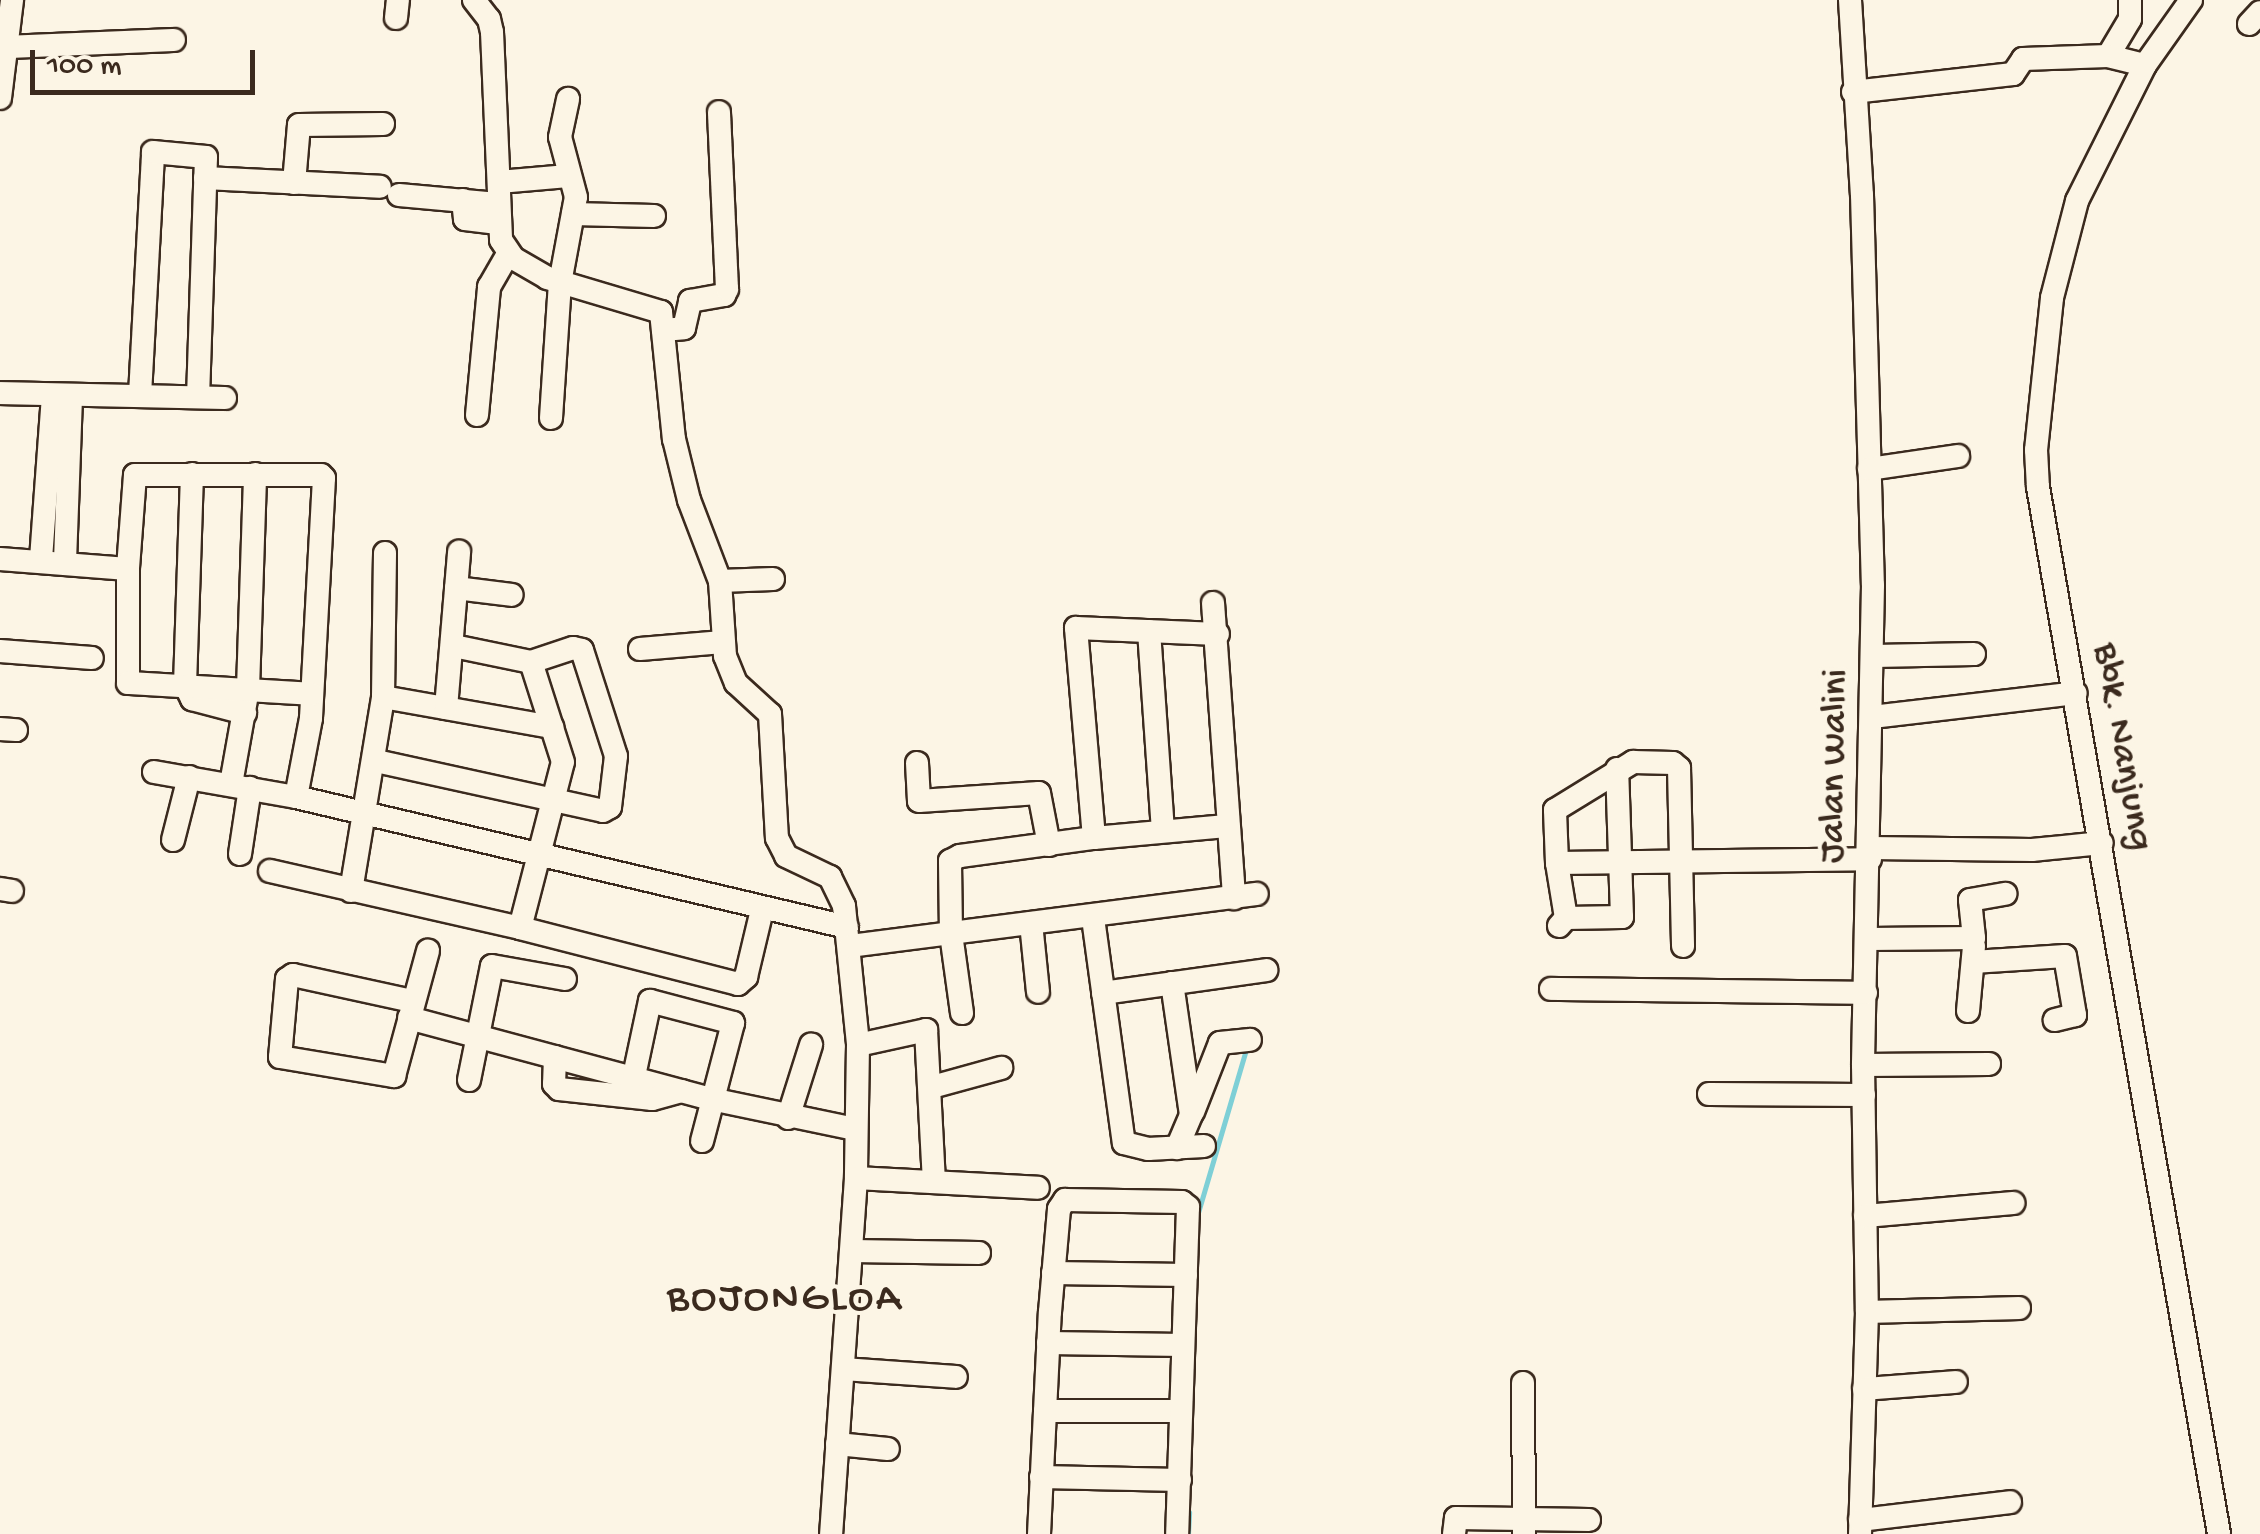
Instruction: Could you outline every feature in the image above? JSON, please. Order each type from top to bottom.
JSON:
[{"type":"street","points":[[0,98],[12,0]]},
{"type":"street","points":[[474,0],[489,20],[492,32],[498,203],[508,254],[490,288],[477,415]]},
{"type":"street","name":"Jalan Walini","points":[[1850,0],[1862,195],[1874,656],[1864,1065],[1866,1312],[1860,1527]]},
{"type":"street","points":[[2108,56],[2130,19],[2130,0]]},
{"type":"street","name":"Bbk. Nanjung","points":[[2190,0],[2145,66],[2077,201],[2060,254],[2038,418],[2038,487],[2219,1534]]},
{"type":"street","points":[[7,47],[174,40]]},
{"type":"street","points":[[1853,92],[2013,74],[2023,59],[2108,56],[2145,66]]},
{"type":"street","points":[[551,418],[560,283],[576,197],[560,138],[568,99]]},
{"type":"street","points":[[664,330],[684,328],[690,301],[724,295],[727,290],[720,112]]},
{"type":"street","points":[[294,183],[299,125],[383,124]]},
{"type":"street","points":[[140,395],[154,152],[294,183],[463,200],[465,218],[568,176]]},
{"type":"street","points":[[198,396],[204,166]]},
{"type":"street","points":[[573,214],[654,216]]},
{"type":"street","points":[[508,254],[560,283],[658,310],[664,330],[674,440],[689,500],[720,581],[723,642],[736,683],[770,714],[781,850],[791,860],[830,877],[844,906],[858,1045],[856,1178],[831,1534]]},
{"type":"street","points":[[0,393],[225,398]]},
{"type":"street","points":[[41,559],[62,396]]},
{"type":"street","points":[[62,396],[65,561]]},
{"type":"street","points":[[1869,468],[1958,456]]},
{"type":"street","points":[[192,474],[186,685],[192,699],[246,701],[312,694]]},
{"type":"street","points":[[240,854],[255,474]]},
{"type":"street","points":[[186,685],[128,684],[128,569],[135,476],[255,474],[324,478],[312,694],[296,796]]},
{"type":"street","points":[[351,891],[376,761],[383,698],[385,552]]},
{"type":"street","points":[[446,708],[459,552]]},
{"type":"street","points":[[0,560],[41,559],[128,569]]},
{"type":"street","points":[[720,581],[774,580]]},
{"type":"street","points":[[456,588],[512,595]]},
{"type":"street","points":[[154,772],[296,796],[762,910],[848,937],[951,934],[1246,896],[1226,826],[1214,602]]},
{"type":"street","points":[[1094,838],[1075,631],[1078,626],[1218,634]]},
{"type":"street","points":[[1149,631],[1162,831]]},
{"type":"street","points":[[640,649],[723,642]]},
{"type":"street","points":[[376,761],[607,810],[613,802],[616,756],[582,650],[574,648],[531,662],[454,646]]},
{"type":"street","points":[[0,651],[92,658]]},
{"type":"street","points":[[1874,656],[1974,654]]},
{"type":"street","points":[[520,928],[542,857],[563,762],[531,662]]},
{"type":"street","points":[[1872,717],[2076,692]]},
{"type":"street","points":[[383,698],[552,726]]},
{"type":"street","points":[[1616,770],[1622,917],[1563,922],[1555,810],[1580,798],[1616,770],[1633,762],[1677,764],[1683,946]]},
{"type":"street","points":[[917,763],[919,801],[1039,793],[1049,845]]},
{"type":"street","points":[[173,840],[189,776]]},
{"type":"street","points":[[962,1013],[951,934],[950,861],[960,856],[1094,838],[1226,826]]},
{"type":"street","points":[[1556,863],[2015,851],[2102,843]]},
{"type":"street","points":[[270,871],[520,928],[738,984],[746,977],[762,910]]},
{"type":"street","points":[[1968,1011],[1973,950],[1970,900],[2005,894]]},
{"type":"street","points":[[1093,918],[1124,1143],[1148,1149],[1204,1146]]},
{"type":"street","points":[[1031,923],[1038,992]]},
{"type":"street","points":[[1869,939],[2064,956],[2075,1015],[2055,1020]]},
{"type":"street","points":[[428,951],[410,1010],[396,1074],[392,1077],[280,1057],[287,979],[293,974],[410,1010],[477,1036],[712,1100],[855,1129]]},
{"type":"street","points":[[469,1080],[494,964],[566,979]]},
{"type":"street","points":[[1103,993],[1266,970]]},
{"type":"street","points":[[1172,982],[1192,1116]]},
{"type":"street","points":[[1552,988],[1866,993]]},
{"type":"street","points":[[634,1076],[650,1001],[731,1021],[733,1026],[702,1141]]},
{"type":"street","points":[[858,1045],[926,1030],[934,1182]]},
{"type":"street","points":[[1181,1049],[1250,1040]]},
{"type":"street","points":[[1178,1148],[1220,1044]]},
{"type":"street","points":[[788,1118],[811,1045]]},
{"type":"street","points":[[555,1056],[554,1084],[559,1089],[652,1099],[682,1092]]},
{"type":"street","points":[[1864,1065],[1989,1064]]},
{"type":"street","points":[[932,1087],[1001,1068]]},
{"type":"street","points":[[1709,1094],[1864,1095]]},
{"type":"street","points":[[856,1178],[1038,1188]]},
{"type":"street","points":[[1039,1534],[1048,1343],[1060,1203],[1085,1201],[1186,1204],[1176,1534]]},
{"type":"street","points":[[1865,1216],[2014,1203]]},
{"type":"street","points":[[852,1252],[979,1253]]},
{"type":"street","points":[[1054,1274],[1186,1276]]},
{"type":"street","points":[[1866,1312],[2019,1308]]},
{"type":"street","points":[[1048,1343],[1184,1345]]},
{"type":"street","points":[[843,1369],[956,1377]]},
{"type":"street","points":[[1864,1389],[1956,1382]]},
{"type":"street","points":[[1523,1384],[1523,1526]]},
{"type":"street","points":[[1045,1411],[1182,1411]]},
{"type":"street","points":[[836,1444],[888,1449]]},
{"type":"street","points":[[1041,1477],[1180,1480]]},
{"type":"street","points":[[1860,1527],[2010,1502]]},
{"type":"street","points":[[1454,1534],[1456,1518],[1523,1526],[1590,1520]]},
{"type":"waterway","points":[[1197,1216],[1246,1049]]},
{"type":"waterway","points":[[1188,1534],[1189,1512]]},
{"type":"district","name":"BOJONGLOA","points":[[785,1301]]}]
